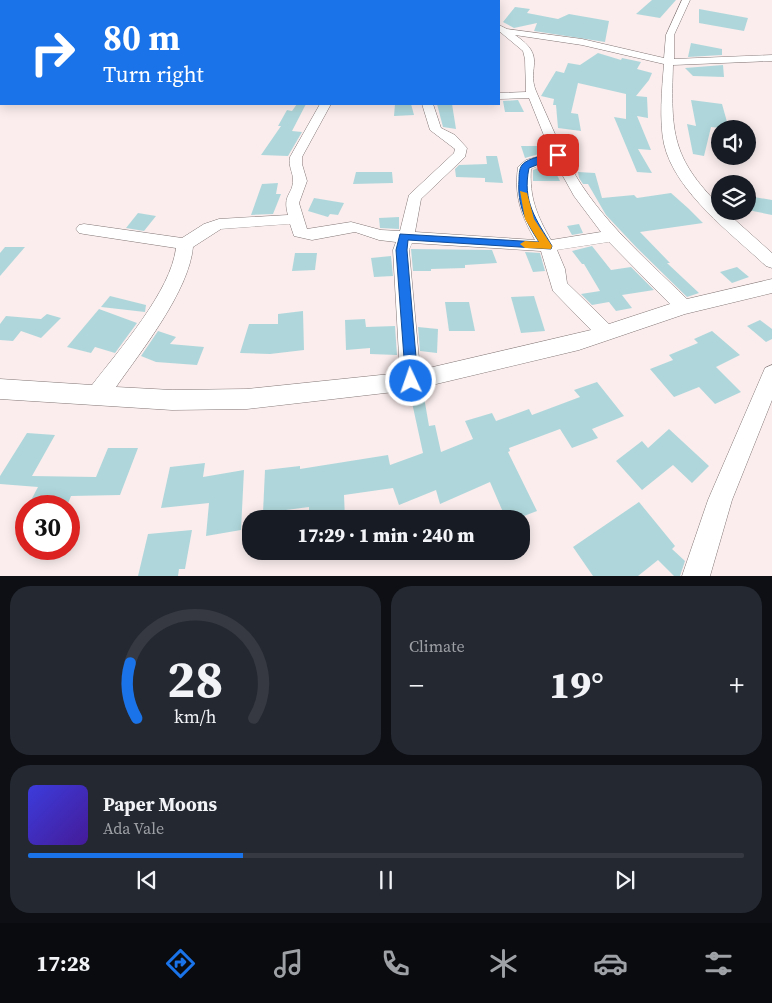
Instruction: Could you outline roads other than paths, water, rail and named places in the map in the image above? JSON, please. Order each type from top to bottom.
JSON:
[{"type":"street","points":[[686,0],[670,35],[667,62],[670,144],[678,164],[692,186],[719,214],[772,262]]},
{"type":"street","points":[[511,32],[582,42],[667,62],[772,58]]},
{"type":"street","points":[[511,32],[527,50],[532,95],[558,155],[581,196],[612,236],[684,307]]},
{"type":"street","points":[[500,96],[532,95]]},
{"type":"street","points":[[324,105],[296,157],[295,164],[300,181],[292,203],[300,232],[304,235],[313,235],[349,226],[361,227],[379,235],[547,246],[612,236]]},
{"type":"street","points":[[411,381],[401,250],[404,236],[409,226],[414,198],[460,154],[459,145],[436,130],[428,105]]},
{"type":"street","points":[[558,155],[531,163],[525,167],[523,196],[530,219],[547,246],[559,272],[559,286],[607,334]]},
{"type":"street","points":[[84,229],[185,244],[209,228],[219,224],[296,219]]},
{"type":"street","points":[[97,396],[176,279],[186,251],[185,244]]},
{"type":"street","points":[[0,389],[172,400],[247,399],[411,381],[607,334],[684,307],[772,286]]},
{"type":"street","points":[[696,576],[720,500],[772,374]]}]
